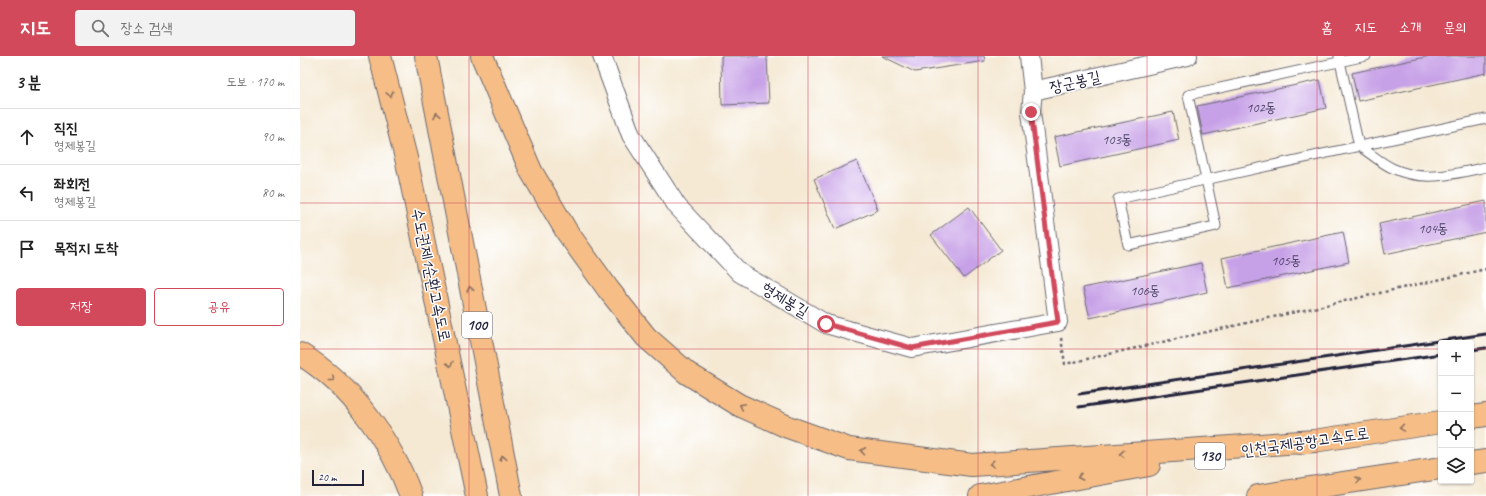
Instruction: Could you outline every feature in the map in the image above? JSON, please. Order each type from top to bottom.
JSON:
[{"type":"highway","name":"수도권제1순환고속도로","points":[[380,56],[407,162],[477,496]]},
{"type":"highway","name":"100","points":[[426,56],[510,496]]},
{"type":"highway","points":[[482,56],[531,171],[566,232],[608,289],[652,342],[687,373],[739,405],[788,427],[850,449],[972,465],[1315,441]]},
{"type":"highway","points":[[301,355],[339,385],[376,428],[404,476],[411,496]]},
{"type":"highway","points":[[1474,417],[1486,415]]},
{"type":"highway","name":"인천국제공항고속도로","points":[[980,496],[1138,466],[1438,422]]},
{"type":"highway","points":[[1474,463],[1486,461]]},
{"type":"highway","points":[[1258,496],[1438,468]]},
{"type":"highway","points":[[1280,496],[1320,486]]},
{"type":"street","name":"형제봉길","points":[[602,56],[631,135],[677,206],[740,273],[826,324],[912,348],[1058,322]]},
{"type":"street","points":[[1028,56],[1033,91],[1031,112],[1058,322]]},
{"type":"street","name":"장군봉길","points":[[1033,91],[1188,56]]},
{"type":"lane","points":[[1366,56],[1340,59],[1188,95],[1206,180],[1216,226],[1128,245],[1118,199],[1206,180],[1359,146],[1486,119]]},
{"type":"lane","points":[[1340,59],[1359,146],[1392,168],[1417,176],[1444,176],[1486,167]]},
{"type":"path","points":[[1058,322],[1065,364],[1486,269]]},
{"type":"building","points":[[721,56],[767,56],[769,103],[722,105]]},
{"type":"building","points":[[882,56],[984,56],[985,61],[915,72]]},
{"type":"building","points":[[1430,56],[1486,56],[1486,73],[1358,101],[1352,73]]},
{"type":"building","points":[[1320,80],[1326,108],[1203,135],[1197,106]]},
{"type":"building","points":[[1173,112],[1179,140],[1060,166],[1054,137]]},
{"type":"building","points":[[857,161],[878,210],[835,229],[814,179]]},
{"type":"building","points":[[1486,201],[1486,232],[1385,254],[1379,224]]},
{"type":"building","points":[[969,207],[1001,250],[964,278],[931,235]]},
{"type":"building","points":[[1343,232],[1349,262],[1228,288],[1222,258]]},
{"type":"building","points":[[1201,263],[1207,292],[1090,318],[1083,288]]},
{"type":"railway","points":[[1079,394],[1486,334]]},
{"type":"railway","points":[[1474,350],[1486,348]]},
{"type":"railway","points":[[1079,407],[1438,354]]},
{"type":"route","points":[[826,324],[912,348],[1058,322],[1031,112]]}]
